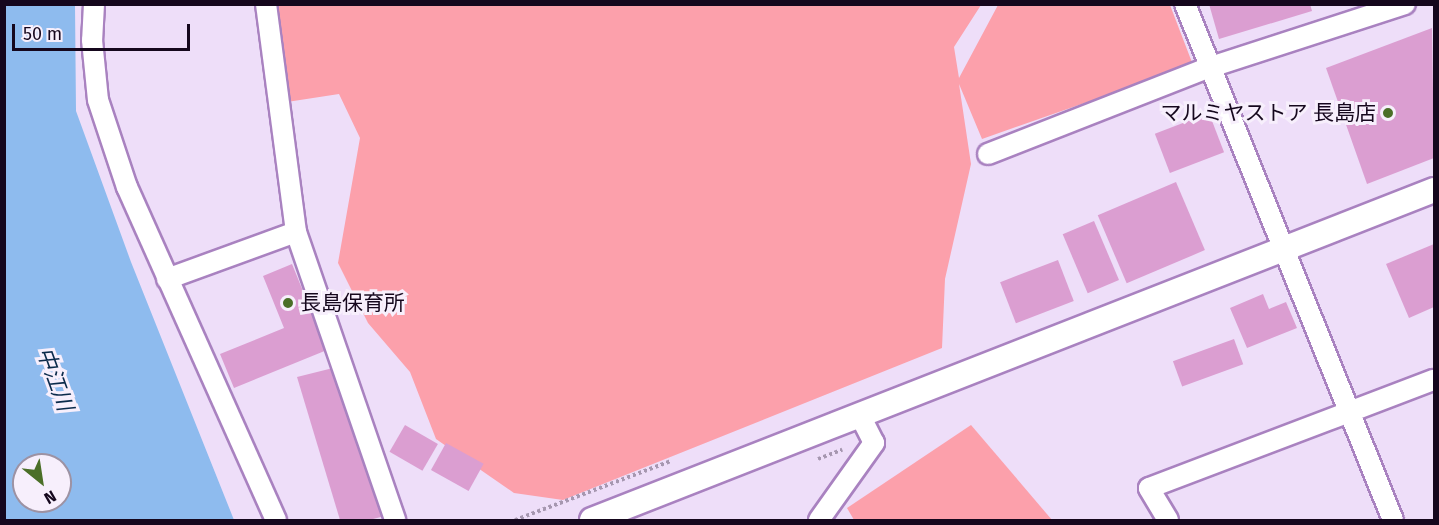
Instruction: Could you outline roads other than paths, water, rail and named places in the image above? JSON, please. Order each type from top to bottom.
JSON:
[{"type":"street","points":[[94,4],[92,40],[98,100],[127,186],[276,520]]},
{"type":"street","points":[[266,4],[296,232],[395,520]]},
{"type":"street","points":[[1185,4],[1208,68],[1393,520]]},
{"type":"street","points":[[988,154],[1208,68],[1405,4]]},
{"type":"street","points":[[592,520],[861,417],[1434,190]]},
{"type":"street","points":[[167,279],[296,232]]},
{"type":"street","points":[[1168,520],[1149,488],[1350,414],[1434,380]]},
{"type":"street","points":[[819,520],[874,442],[861,417]]},
{"type":"water","name":"中江川","points":[[4,5],[75,5],[76,111],[131,262],[234,520],[5,520]]},
{"type":"place","name":"マルミヤストア 長島店","points":[[1388,113]]},
{"type":"place","name":"長島保育所","points":[[288,303]]}]
